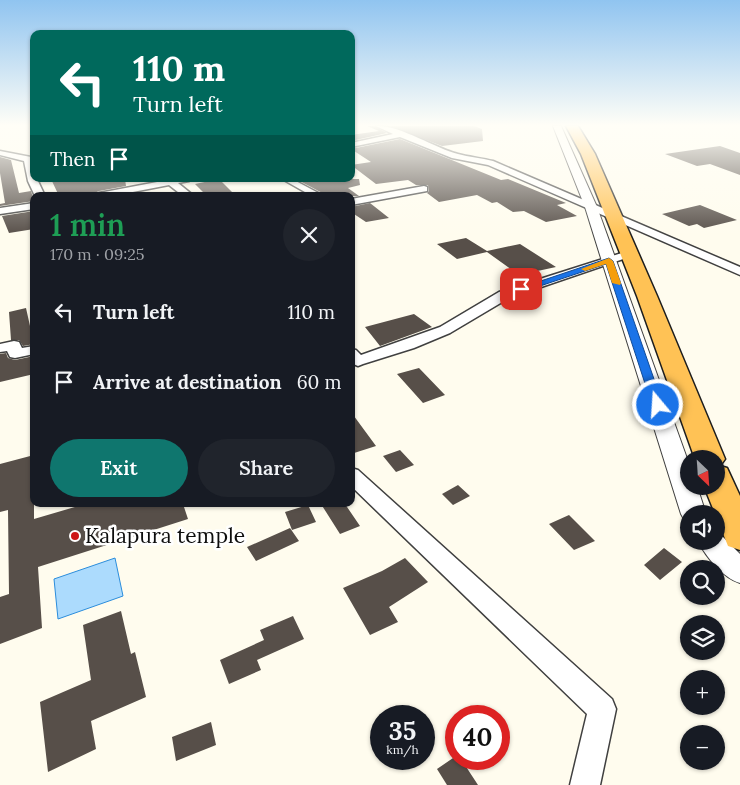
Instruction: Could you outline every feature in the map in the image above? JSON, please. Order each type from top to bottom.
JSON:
[{"type":"highway","points":[[591,163],[613,216],[618,258],[647,296],[707,450]]},
{"type":"highway","points":[[723,495],[740,537]]},
{"type":"street","points":[[484,163],[740,271]]},
{"type":"street","points":[[572,163],[591,207],[618,258],[691,505]]},
{"type":"street","points":[[120,192],[171,182],[184,192]]},
{"type":"street","points":[[292,182],[310,192]]},
{"type":"street","points":[[355,201],[424,189]]},
{"type":"street","points":[[0,211],[30,207]]},
{"type":"street","points":[[355,359],[431,336],[457,324],[490,301],[504,295],[618,258]]},
{"type":"street","points":[[0,348],[14,345],[15,354],[30,351]]},
{"type":"street","points":[[355,479],[602,709],[585,785]]},
{"type":"street","points":[[719,550],[740,572]]},
{"type":"water","points":[[115,558],[123,596],[58,619],[54,579]]},
{"type":"building","points":[[0,163],[12,163],[19,193],[31,191],[30,202],[0,206],[0,204],[5,203]]},
{"type":"building","points":[[367,163],[458,163],[501,180],[508,179],[566,203],[557,205],[577,216],[546,222],[524,211],[513,212],[497,202],[492,203],[477,195],[439,202],[427,193],[429,191],[428,185],[416,185],[408,180],[376,184],[355,168],[355,164]]},
{"type":"building","points":[[688,163],[740,163],[740,175],[710,164],[697,166]]},
{"type":"building","points":[[355,179],[359,179],[360,185],[348,188],[354,192],[320,192],[302,182],[355,182]]},
{"type":"building","points":[[52,182],[125,182],[126,186],[97,192],[57,192]]},
{"type":"building","points":[[222,182],[232,192],[203,192],[195,184]]},
{"type":"building","points":[[370,203],[389,218],[366,222],[355,215],[355,206]]},
{"type":"building","points":[[700,205],[737,220],[704,228],[697,224],[689,226],[662,214]]},
{"type":"building","points":[[30,212],[30,230],[9,233],[2,216]]},
{"type":"building","points":[[466,238],[487,251],[520,244],[556,267],[519,275],[487,252],[457,259],[437,244]]},
{"type":"building","points":[[26,308],[30,326],[30,345],[23,346],[19,340],[11,340],[9,312]]},
{"type":"building","points":[[414,314],[432,327],[380,346],[365,327]]},
{"type":"building","points":[[6,353],[8,358],[15,360],[30,357],[30,375],[0,382],[0,354]]},
{"type":"building","points":[[419,368],[445,395],[423,403],[397,374]]},
{"type":"building","points":[[355,417],[376,446],[355,453]]},
{"type":"building","points":[[400,450],[414,465],[396,472],[383,456]]},
{"type":"building","points":[[30,456],[30,507],[34,507],[34,519],[75,507],[184,507],[188,519],[38,567],[42,628],[0,644],[0,597],[9,594],[8,510],[0,512],[0,464]]},
{"type":"building","points":[[458,485],[470,496],[453,505],[442,494]]},
{"type":"building","points":[[301,507],[309,507],[316,522],[292,530],[285,512]]},
{"type":"building","points":[[323,507],[347,507],[360,526],[340,534]]},
{"type":"building","points":[[569,515],[595,541],[574,550],[549,524]]},
{"type":"building","points":[[290,528],[299,541],[256,561],[247,547]]},
{"type":"building","points":[[664,548],[680,560],[680,564],[660,580],[644,565]]},
{"type":"building","points":[[405,558],[428,582],[389,607],[398,622],[370,635],[343,588],[382,571]]},
{"type":"building","points":[[121,611],[131,654],[135,652],[146,697],[91,721],[96,749],[48,772],[40,702],[91,680],[83,625]]},
{"type":"building","points":[[293,616],[304,639],[257,660],[261,670],[229,684],[220,660],[264,640],[260,630]]},
{"type":"building","points":[[211,722],[216,745],[176,761],[172,737]]},
{"type":"building","points":[[445,764],[445,770],[468,770],[478,785],[447,785],[437,769]]},
{"type":"slow traffic","points":[[585,269],[609,261],[617,283]]},
{"type":"place","name":"Kalapura temple","points":[[75,536]]},
{"type":"route","points":[[521,289],[609,261],[658,405]]}]
